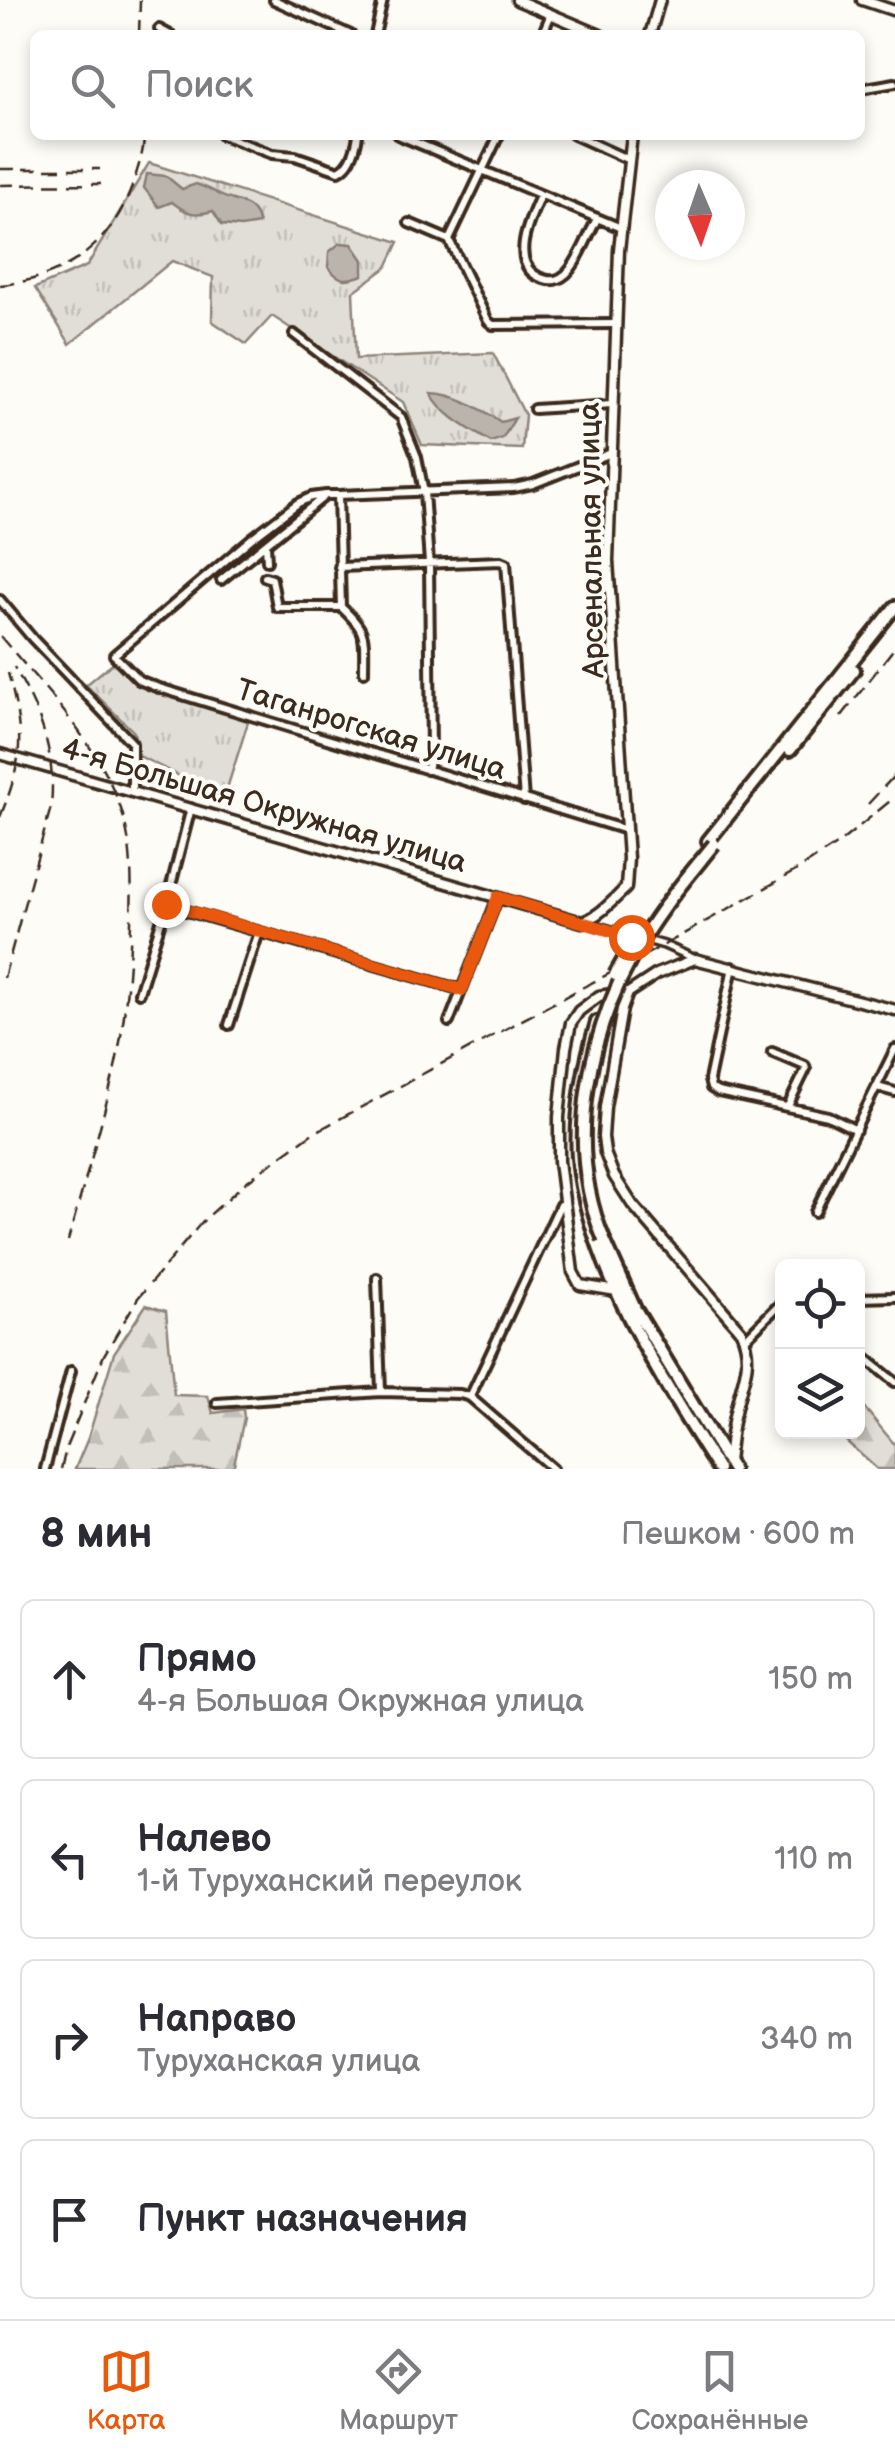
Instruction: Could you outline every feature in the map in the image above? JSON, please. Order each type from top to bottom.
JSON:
[{"type":"main road","points":[[726,1467],[644,1346],[608,1266],[580,1176],[578,1122],[586,1060],[610,986],[635,939],[895,607]]},
{"type":"main road","points":[[711,843],[895,617]]},
{"type":"main road","points":[[601,1242],[726,1467]]},
{"type":"street","points":[[274,0],[341,30]]},
{"type":"street","points":[[377,30],[383,0]]},
{"type":"street","points":[[517,0],[588,30]]},
{"type":"street","points":[[651,30],[660,0]]},
{"type":"street","points":[[862,0],[895,11]]},
{"type":"street","points":[[544,30],[551,14]]},
{"type":"street","points":[[865,89],[895,82]]},
{"type":"street","points":[[235,140],[339,172],[350,159],[356,140]]},
{"type":"street","points":[[409,140],[620,228]]},
{"type":"street","points":[[449,240],[497,140]]},
{"type":"street","points":[[585,140],[629,160]]},
{"type":"street","name":"Арсенальная улица","points":[[582,922],[600,913],[626,888],[628,865],[609,598],[615,324],[620,228],[631,140]]},
{"type":"street","points":[[540,196],[524,234],[523,253],[529,268],[549,281],[559,280],[570,270],[597,219]]},
{"type":"street","points":[[409,223],[449,240],[488,322],[500,326],[615,324]]},
{"type":"street","points":[[294,334],[401,417],[418,458],[429,563],[431,753],[427,770]]},
{"type":"street","points":[[534,409],[612,404]]},
{"type":"street","points":[[221,580],[326,495],[514,488],[534,484],[611,453]]},
{"type":"street","name":"Таганрогская улица","points":[[326,495],[310,497],[282,515],[114,655],[139,680],[156,686],[626,830]]},
{"type":"street","points":[[338,495],[341,607]]},
{"type":"street","points":[[266,544],[267,561]]},
{"type":"street","points":[[339,567],[506,563],[524,800]]},
{"type":"street","points":[[266,577],[274,583],[277,608],[341,607],[360,624],[364,634],[364,672]]},
{"type":"street","points":[[0,600],[132,743],[132,792]]},
{"type":"street","name":"4-я Большая Окружная улица","points":[[0,754],[664,945],[695,959]]},
{"type":"street","points":[[139,993],[191,808]]},
{"type":"street","points":[[449,1022],[498,897]]},
{"type":"street","points":[[166,904],[462,990]]},
{"type":"street","points":[[229,1025],[259,932]]},
{"type":"street","points":[[617,1291],[580,1285],[576,1280],[564,1204],[559,1161],[562,1072],[571,1023],[579,1011],[591,1001],[626,996],[656,974],[695,959],[895,1010]]},
{"type":"street","points":[[733,968],[709,1080],[711,1088],[828,1116],[856,1130]]},
{"type":"street","points":[[626,996],[605,1107],[605,1153],[632,1204],[745,1339],[749,1365],[734,1415],[726,1467]]},
{"type":"street","points":[[815,1212],[895,1049]]},
{"type":"street","points":[[772,1052],[806,1068],[788,1106]]},
{"type":"street","points":[[878,1087],[895,1092]]},
{"type":"street","points":[[470,1397],[560,1205],[564,1204]]},
{"type":"street","points":[[549,1231],[563,1228],[569,1235]]},
{"type":"street","points":[[594,1288],[608,1266]]},
{"type":"street","points":[[377,1278],[381,1392]]},
{"type":"street","points":[[865,1298],[895,1297]]},
{"type":"street","points":[[745,1339],[775,1309]]},
{"type":"street","points":[[865,1358],[895,1382]]},
{"type":"street","points":[[45,1469],[71,1371]]},
{"type":"street","points":[[217,1403],[381,1392],[470,1397],[553,1469]]},
{"type":"street","points":[[706,1428],[733,1429]]},
{"type":"green space","points":[[149,163],[399,242],[387,267],[353,292],[356,359],[493,353],[525,415],[522,449],[422,445],[403,402],[272,316],[246,344],[212,321],[213,277],[172,261],[70,344],[35,288],[87,266]]},
{"type":"green space","points":[[115,661],[142,686],[249,719],[224,798],[137,755],[134,732],[86,685]]},
{"type":"green space","points":[[146,1305],[166,1311],[174,1395],[208,1396],[213,1413],[243,1409],[233,1469],[75,1469],[114,1353]]},
{"type":"green space","points":[[865,1409],[895,1445],[895,1469],[877,1469],[844,1439],[865,1439]]},
{"type":"shaded area","points":[[147,174],[166,176],[182,189],[196,184],[244,204],[259,224],[222,225],[213,211],[191,213],[172,202],[159,207],[144,188]]},
{"type":"shaded area","points":[[340,243],[352,244],[363,260],[363,275],[344,279],[328,267],[329,252]]},
{"type":"shaded area","points":[[431,393],[459,399],[501,422],[515,418],[503,438],[491,442],[449,415]]},
{"type":"railway","points":[[139,30],[140,0]]},
{"type":"railway","points":[[0,285],[46,275],[66,266],[100,240],[125,204],[144,140]]},
{"type":"railway","points":[[0,169],[100,169]]},
{"type":"railway","points":[[0,185],[101,184]]},
{"type":"railway","points":[[0,636],[68,717],[99,761],[121,809],[130,851],[130,942],[120,1041],[68,1241]]},
{"type":"railway","points":[[841,717],[895,647]]},
{"type":"railway","points":[[4,978],[51,807],[52,787],[44,734],[14,667]]},
{"type":"railway","points":[[0,817],[14,779],[19,746],[8,673]]},
{"type":"railway","points":[[868,804],[895,775]]},
{"type":"railway","points":[[61,1469],[104,1355],[138,1298],[202,1222],[246,1182],[310,1135],[799,869],[839,843],[895,797]]},
{"type":"route","points":[[166,904],[462,990],[498,897],[631,937]]}]
